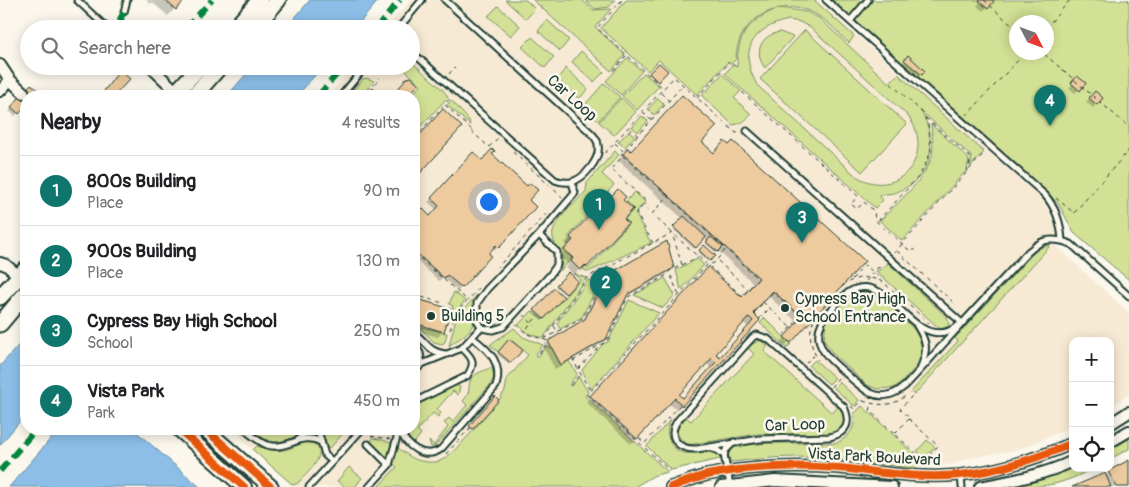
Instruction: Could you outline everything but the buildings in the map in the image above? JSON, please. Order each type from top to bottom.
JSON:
[{"type":"main road","points":[[242,20],[260,0]]},
{"type":"main road","points":[[261,20],[278,0]]},
{"type":"main road","points":[[181,90],[193,75]]},
{"type":"main road","points":[[199,90],[212,75]]},
{"type":"main road","points":[[0,297],[20,278]]},
{"type":"main road","points":[[0,324],[20,300]]},
{"type":"main road","points":[[186,435],[244,487]]},
{"type":"main road","points":[[213,435],[271,487]]},
{"type":"street","points":[[0,66],[10,80],[21,90]]},
{"type":"street","points":[[158,75],[172,90]]},
{"type":"street","points":[[0,91],[10,80]]},
{"type":"street","points":[[0,263],[20,272]]},
{"type":"street","points":[[1114,421],[1129,412]]},
{"type":"street","points":[[1114,440],[1129,431]]},
{"type":"street","name":"Vista Park Boulevard","points":[[671,487],[705,476],[775,466],[836,468],[906,475],[961,475],[1014,464],[1055,451],[1069,444]]},
{"type":"street","points":[[980,487],[1009,481],[1069,463]]},
{"type":"street","name":"Vista Park Boulevard","points":[[725,486],[775,481],[892,487]]},
{"type":"lane","points":[[77,0],[98,20]]},
{"type":"lane","points":[[124,12],[127,0]]},
{"type":"lane","points":[[405,20],[422,0]]},
{"type":"lane","name":"Car Loop","points":[[445,0],[590,132],[598,145],[595,161]]},
{"type":"lane","points":[[826,0],[991,146],[1051,202],[1061,224],[1062,241]]},
{"type":"lane","points":[[850,21],[868,0]]},
{"type":"lane","points":[[420,59],[548,175],[563,182],[572,182],[582,175],[595,161]]},
{"type":"lane","points":[[346,90],[358,75]]},
{"type":"lane","points":[[747,131],[962,324]]},
{"type":"lane","points":[[539,235],[557,252],[558,265],[503,327],[493,330],[481,327],[477,320],[477,303],[487,289],[539,235],[575,193],[572,182]]},
{"type":"lane","points":[[920,369],[926,354],[922,335],[917,326],[882,293],[860,288],[850,291],[826,316],[819,332],[821,348],[865,390],[880,396],[888,396],[898,392],[920,369],[962,324],[1028,252],[1040,242],[1049,239],[1071,244],[1129,296]]},
{"type":"lane","points":[[917,326],[933,333],[942,333],[962,324]]},
{"type":"lane","points":[[420,353],[422,364],[462,348],[481,327]]},
{"type":"lane","name":"Car Loop","points":[[757,335],[768,339],[826,389],[844,407],[848,415],[847,426],[840,434],[830,437],[760,439],[734,442],[687,450],[674,439],[674,425],[753,337],[757,335]]},
{"type":"lane","points":[[420,338],[429,348],[445,354]]},
{"type":"lane","points":[[402,435],[416,450],[428,454],[436,453],[496,386],[499,377],[497,362],[473,338]]},
{"type":"lane","points":[[420,399],[467,376],[472,369],[473,363],[462,348]]},
{"type":"lane","points":[[252,435],[268,445],[280,446],[308,437],[321,442]]},
{"type":"lane","points":[[299,439],[303,435]]},
{"type":"lane","points":[[320,435],[325,455],[332,462]]},
{"type":"lane","points":[[309,487],[357,435]]},
{"type":"lane","points":[[369,487],[389,465],[397,435]]},
{"type":"lane","points":[[725,486],[727,472],[724,455],[734,442]]},
{"type":"lane","points":[[368,444],[389,465]]},
{"type":"lane","name":"Car Loop","points":[[706,447],[717,450],[724,455]]},
{"type":"lane","points":[[961,475],[962,487]]},
{"type":"path","points":[[622,0],[597,28],[664,89]]},
{"type":"path","points":[[984,0],[1009,23]]},
{"type":"path","points":[[1054,19],[1070,0]]},
{"type":"path","points":[[613,71],[627,56]]},
{"type":"path","points":[[965,116],[1017,60]]},
{"type":"path","points":[[1053,60],[1129,127]]},
{"type":"path","points":[[697,99],[728,64]]},
{"type":"path","points":[[369,90],[380,78]]},
{"type":"path","points":[[595,161],[615,143],[674,78],[736,133],[747,131]]},
{"type":"path","points":[[889,82],[971,158],[967,172]]},
{"type":"path","points":[[643,206],[742,296],[758,279],[621,154],[683,86]]},
{"type":"path","points":[[742,92],[858,196],[851,204],[857,209],[864,202],[874,211],[877,222],[908,250],[915,250]]},
{"type":"path","points":[[660,93],[669,101]]},
{"type":"path","points":[[420,132],[451,97]]},
{"type":"path","points":[[444,105],[489,147],[497,138]]},
{"type":"path","points":[[643,112],[651,120]]},
{"type":"path","points":[[877,222],[920,175],[927,164],[932,152],[929,128],[925,117]]},
{"type":"path","points":[[628,128],[637,135]]},
{"type":"path","points":[[615,143],[623,150]]},
{"type":"path","points":[[860,288],[877,268],[882,267],[991,146]]},
{"type":"path","points":[[1075,212],[1129,150]]},
{"type":"path","points":[[513,152],[562,197],[558,202]]},
{"type":"path","points":[[623,156],[611,169],[647,202],[636,213],[653,244]]},
{"type":"path","points":[[652,214],[668,196]]},
{"type":"path","points":[[492,273],[554,206]]},
{"type":"path","points":[[544,339],[588,277],[672,233]]},
{"type":"path","points":[[672,233],[682,265]]},
{"type":"path","points":[[670,471],[587,395],[679,295],[708,265],[714,264],[726,249]]},
{"type":"path","points":[[896,251],[954,303]]},
{"type":"path","points":[[591,392],[573,360],[607,341],[628,297],[670,274],[669,271],[698,257]]},
{"type":"path","points":[[420,258],[467,300]]},
{"type":"path","points":[[717,260],[749,289]]},
{"type":"path","points":[[838,292],[864,265],[933,327]]},
{"type":"path","points":[[544,339],[583,318],[609,266]]},
{"type":"path","points":[[670,274],[680,298]]},
{"type":"path","points":[[851,280],[869,277],[883,282]]},
{"type":"path","points":[[450,330],[456,313],[480,287]]},
{"type":"path","points":[[754,313],[773,292],[801,317],[784,334]]},
{"type":"path","points":[[420,296],[443,303]]},
{"type":"path","points":[[763,302],[791,328]]},
{"type":"path","points":[[759,319],[769,308]]},
{"type":"path","points":[[818,360],[812,346],[810,332],[814,318],[820,312]]},
{"type":"path","points":[[522,315],[536,327]]},
{"type":"path","points":[[527,328],[535,319],[537,321]]},
{"type":"path","points":[[515,323],[527,334],[548,341],[538,355]]},
{"type":"path","points":[[554,325],[558,333]]},
{"type":"path","points":[[578,369],[601,344]]},
{"type":"path","points":[[805,364],[813,356]]},
{"type":"path","points":[[570,384],[580,374]]},
{"type":"path","points":[[830,387],[838,378]]},
{"type":"path","points":[[908,392],[912,396],[900,408],[910,418],[908,419],[938,446],[917,469]]},
{"type":"path","points":[[639,438],[645,444],[681,404]]},
{"type":"path","points":[[871,407],[870,410],[934,470]]},
{"type":"path","points":[[895,433],[908,419]]},
{"type":"shaded area","points":[[411,0],[817,0],[1042,199],[1059,232],[1057,247],[1129,313],[1129,394],[1114,404],[1114,337],[1069,337],[1069,428],[1020,449],[970,458],[949,465],[760,454],[697,464],[655,475],[634,487],[294,487],[248,446],[239,435],[420,435],[420,90],[333,90],[346,75],[420,75],[420,20],[393,20]]},
{"type":"green space","points":[[505,0],[526,0],[535,9],[526,19]]},
{"type":"green space","points":[[533,0],[582,0],[593,10],[611,9],[595,27],[625,55],[611,71]]},
{"type":"green space","points":[[585,0],[615,0],[609,7],[595,9]]},
{"type":"green space","points":[[626,0],[814,0],[854,36],[849,43],[824,19],[806,10],[781,8],[769,12],[758,17],[749,25],[742,35],[736,59],[731,64],[728,62],[697,95],[659,60],[648,71],[601,28]]},
{"type":"green space","points":[[832,0],[1129,0],[1129,280],[1074,233],[1058,203]]},
{"type":"green space","points":[[498,6],[520,26],[511,36],[488,16]]},
{"type":"green space","points":[[779,8],[807,12],[819,18],[889,83],[898,74],[984,152],[970,167],[972,157],[921,111],[930,135],[931,146],[925,168],[919,177],[909,185],[895,193],[878,195],[883,200],[875,208],[725,74],[733,64],[737,67],[739,46],[747,30],[753,23]],"holes":[[[789,20],[800,22],[811,28],[908,116],[916,131],[918,145],[915,159],[909,170],[899,178],[886,183],[871,182],[856,176],[758,86],[749,63],[749,52],[757,35],[776,23]]]},
{"type":"green space","points":[[547,20],[569,40],[560,51],[538,31]]},
{"type":"green space","points":[[805,30],[907,124],[862,172],[760,79]]},
{"type":"green space","points":[[780,32],[793,37],[765,68],[761,62],[759,50],[761,45],[768,37]]},
{"type":"green space","points":[[532,37],[554,57],[545,68],[522,47]]},
{"type":"green space","points":[[581,51],[604,72],[594,82],[572,62]]},
{"type":"green space","points":[[627,58],[642,71],[621,95],[606,81]]},
{"type":"green space","points":[[566,68],[588,89],[579,99],[557,79]]},
{"type":"green space","points":[[420,69],[448,97],[420,127],[420,90],[416,90],[421,85],[410,75],[420,75]]},
{"type":"green space","points":[[644,73],[659,86],[637,110],[622,96]]},
{"type":"green space","points":[[722,74],[741,91],[734,98],[751,114],[739,124],[733,125],[702,96]]},
{"type":"green space","points":[[367,78],[374,81],[366,90],[354,90],[363,79]]},
{"type":"green space","points":[[604,83],[620,97],[598,121],[583,107]]},
{"type":"green space","points":[[621,98],[636,112],[614,135],[599,122]]},
{"type":"green space","points":[[658,98],[664,104],[654,115],[648,109]]},
{"type":"green space","points":[[451,100],[469,120],[470,125],[447,105]]},
{"type":"green space","points":[[642,116],[648,121],[638,132],[632,127]]},
{"type":"green space","points":[[931,124],[969,159],[967,170],[902,241],[880,221],[918,182],[929,164],[933,147]]},
{"type":"green space","points":[[629,131],[635,136],[625,147],[618,142]]},
{"type":"green space","points":[[615,151],[619,155],[602,174],[614,185],[568,237],[571,240],[563,250],[572,258],[560,271],[562,256],[553,238],[555,226],[586,191],[587,183]]},
{"type":"green space","points":[[635,192],[645,202],[635,213],[651,243],[588,272],[583,269],[585,266],[588,269],[629,223],[625,219],[634,209],[626,201]]},
{"type":"green space","points":[[1050,246],[914,395],[911,392],[958,341],[955,338],[1037,249]]},
{"type":"green space","points":[[697,259],[704,265],[681,290],[676,270]]},
{"type":"green space","points":[[888,263],[947,317],[949,324],[947,327],[941,330],[876,271],[882,269]]},
{"type":"green space","points":[[573,273],[586,278],[543,338],[527,333],[518,325],[532,311],[543,320],[580,280]]},
{"type":"green space","points":[[665,278],[675,295],[663,308],[634,295]]},
{"type":"green space","points":[[588,280],[598,285],[582,317],[560,329],[557,323]]},
{"type":"green space","points":[[454,292],[465,301],[453,315],[451,314],[453,306],[449,304]]},
{"type":"green space","points":[[858,292],[868,292],[880,297],[915,330],[922,342],[923,355],[919,364],[894,388],[877,389],[867,385],[832,353],[824,340],[826,320],[850,296]]},
{"type":"green space","points":[[477,295],[478,297],[474,305],[474,320],[471,328],[449,346],[456,318]]},
{"type":"green space","points":[[629,300],[659,313],[591,389],[582,370],[603,344],[608,342]]},
{"type":"green space","points":[[765,318],[791,344],[787,348],[760,323]]},
{"type":"green space","points":[[421,327],[447,333],[445,342],[442,344],[434,342]]},
{"type":"green space","points":[[514,328],[523,337],[543,345],[535,355],[538,357],[546,346],[556,350],[564,357],[577,374],[569,385],[571,386],[579,377],[588,392],[585,396],[668,472],[655,475],[634,487],[378,487],[397,467],[370,442],[373,438],[387,441],[417,460],[435,462],[447,457],[499,400],[505,391],[507,379],[528,355],[510,339],[498,352],[490,345]]},
{"type":"green space","points":[[760,340],[768,346],[764,351],[832,413],[839,406],[845,422],[842,428],[834,434],[758,434],[687,445],[682,442],[677,432],[681,420],[686,417],[691,421],[754,354],[747,347]]},
{"type":"green space","points":[[815,360],[835,378],[829,384],[809,366]]},
{"type":"green space","points":[[492,367],[494,378],[490,385],[435,446],[431,447],[429,441],[434,445],[448,427],[444,423],[449,418],[453,422],[467,405],[463,401],[466,398],[471,379],[478,373]]},
{"type":"green space","points":[[839,382],[859,400],[854,406],[834,388]]},
{"type":"green space","points":[[456,385],[460,387],[458,395],[453,391],[437,409],[441,413],[438,417],[433,413],[420,427],[420,403]]},
{"type":"green space","points":[[862,406],[922,461],[916,468],[796,457],[731,462],[728,454],[735,446],[768,443],[837,443],[851,432],[854,424],[854,414]]},
{"type":"green space","points":[[671,419],[668,433],[670,442],[675,448],[685,453],[717,452],[720,459],[671,470],[647,446]]},
{"type":"green space","points":[[421,434],[414,443],[408,435]]},
{"type":"green space","points":[[260,435],[296,435],[283,442],[264,438]]},
{"type":"green space","points":[[324,435],[342,435],[330,448],[327,448]]},
{"type":"green space","points":[[1129,439],[1129,449],[1114,457],[1114,448]]},
{"type":"green space","points":[[927,440],[935,447],[925,458],[917,451]]},
{"type":"green space","points":[[304,442],[311,442],[317,446],[319,451],[318,457],[307,474],[298,483],[293,485],[253,450],[257,446],[270,450],[281,450]]},
{"type":"green space","points":[[349,467],[362,478],[355,487],[345,487],[337,481]]},
{"type":"green space","points":[[1069,470],[1069,472],[1085,472],[1054,484],[1013,487]]},
{"type":"water","points":[[310,0],[379,0],[362,20],[293,20]]},
{"type":"water","points":[[245,75],[315,75],[302,90],[232,90]]},
{"type":"water","points":[[20,344],[20,421],[0,445],[0,366]]},
{"type":"water","points":[[54,435],[140,435],[200,487],[9,487]]},
{"type":"marked path","points":[[193,20],[212,0]]},
{"type":"marked path","points":[[383,20],[400,0]]},
{"type":"marked path","points":[[121,20],[124,12]]},
{"type":"marked path","points":[[323,90],[336,75]]},
{"type":"marked path","points":[[0,471],[31,435]]},
{"type":"cycle path","points":[[186,435],[244,487]]},
{"type":"cycle path","points":[[212,435],[271,487]]},
{"type":"cycle path","points":[[671,487],[707,475],[773,467],[839,468],[915,476],[960,475],[1018,463],[1069,445]]},
{"type":"place","name":"Vista Park","points":[[1050,126]]},
{"type":"place","name":"800s Building","points":[[599,230]]},
{"type":"place","name":"Cypress Bay High School","points":[[802,243]]},
{"type":"place","name":"900s Building","points":[[606,308]]},
{"type":"place","name":"Cypress Bay High School Entrance","points":[[785,308]]},
{"type":"place","name":"Building 5","points":[[431,316]]}]
